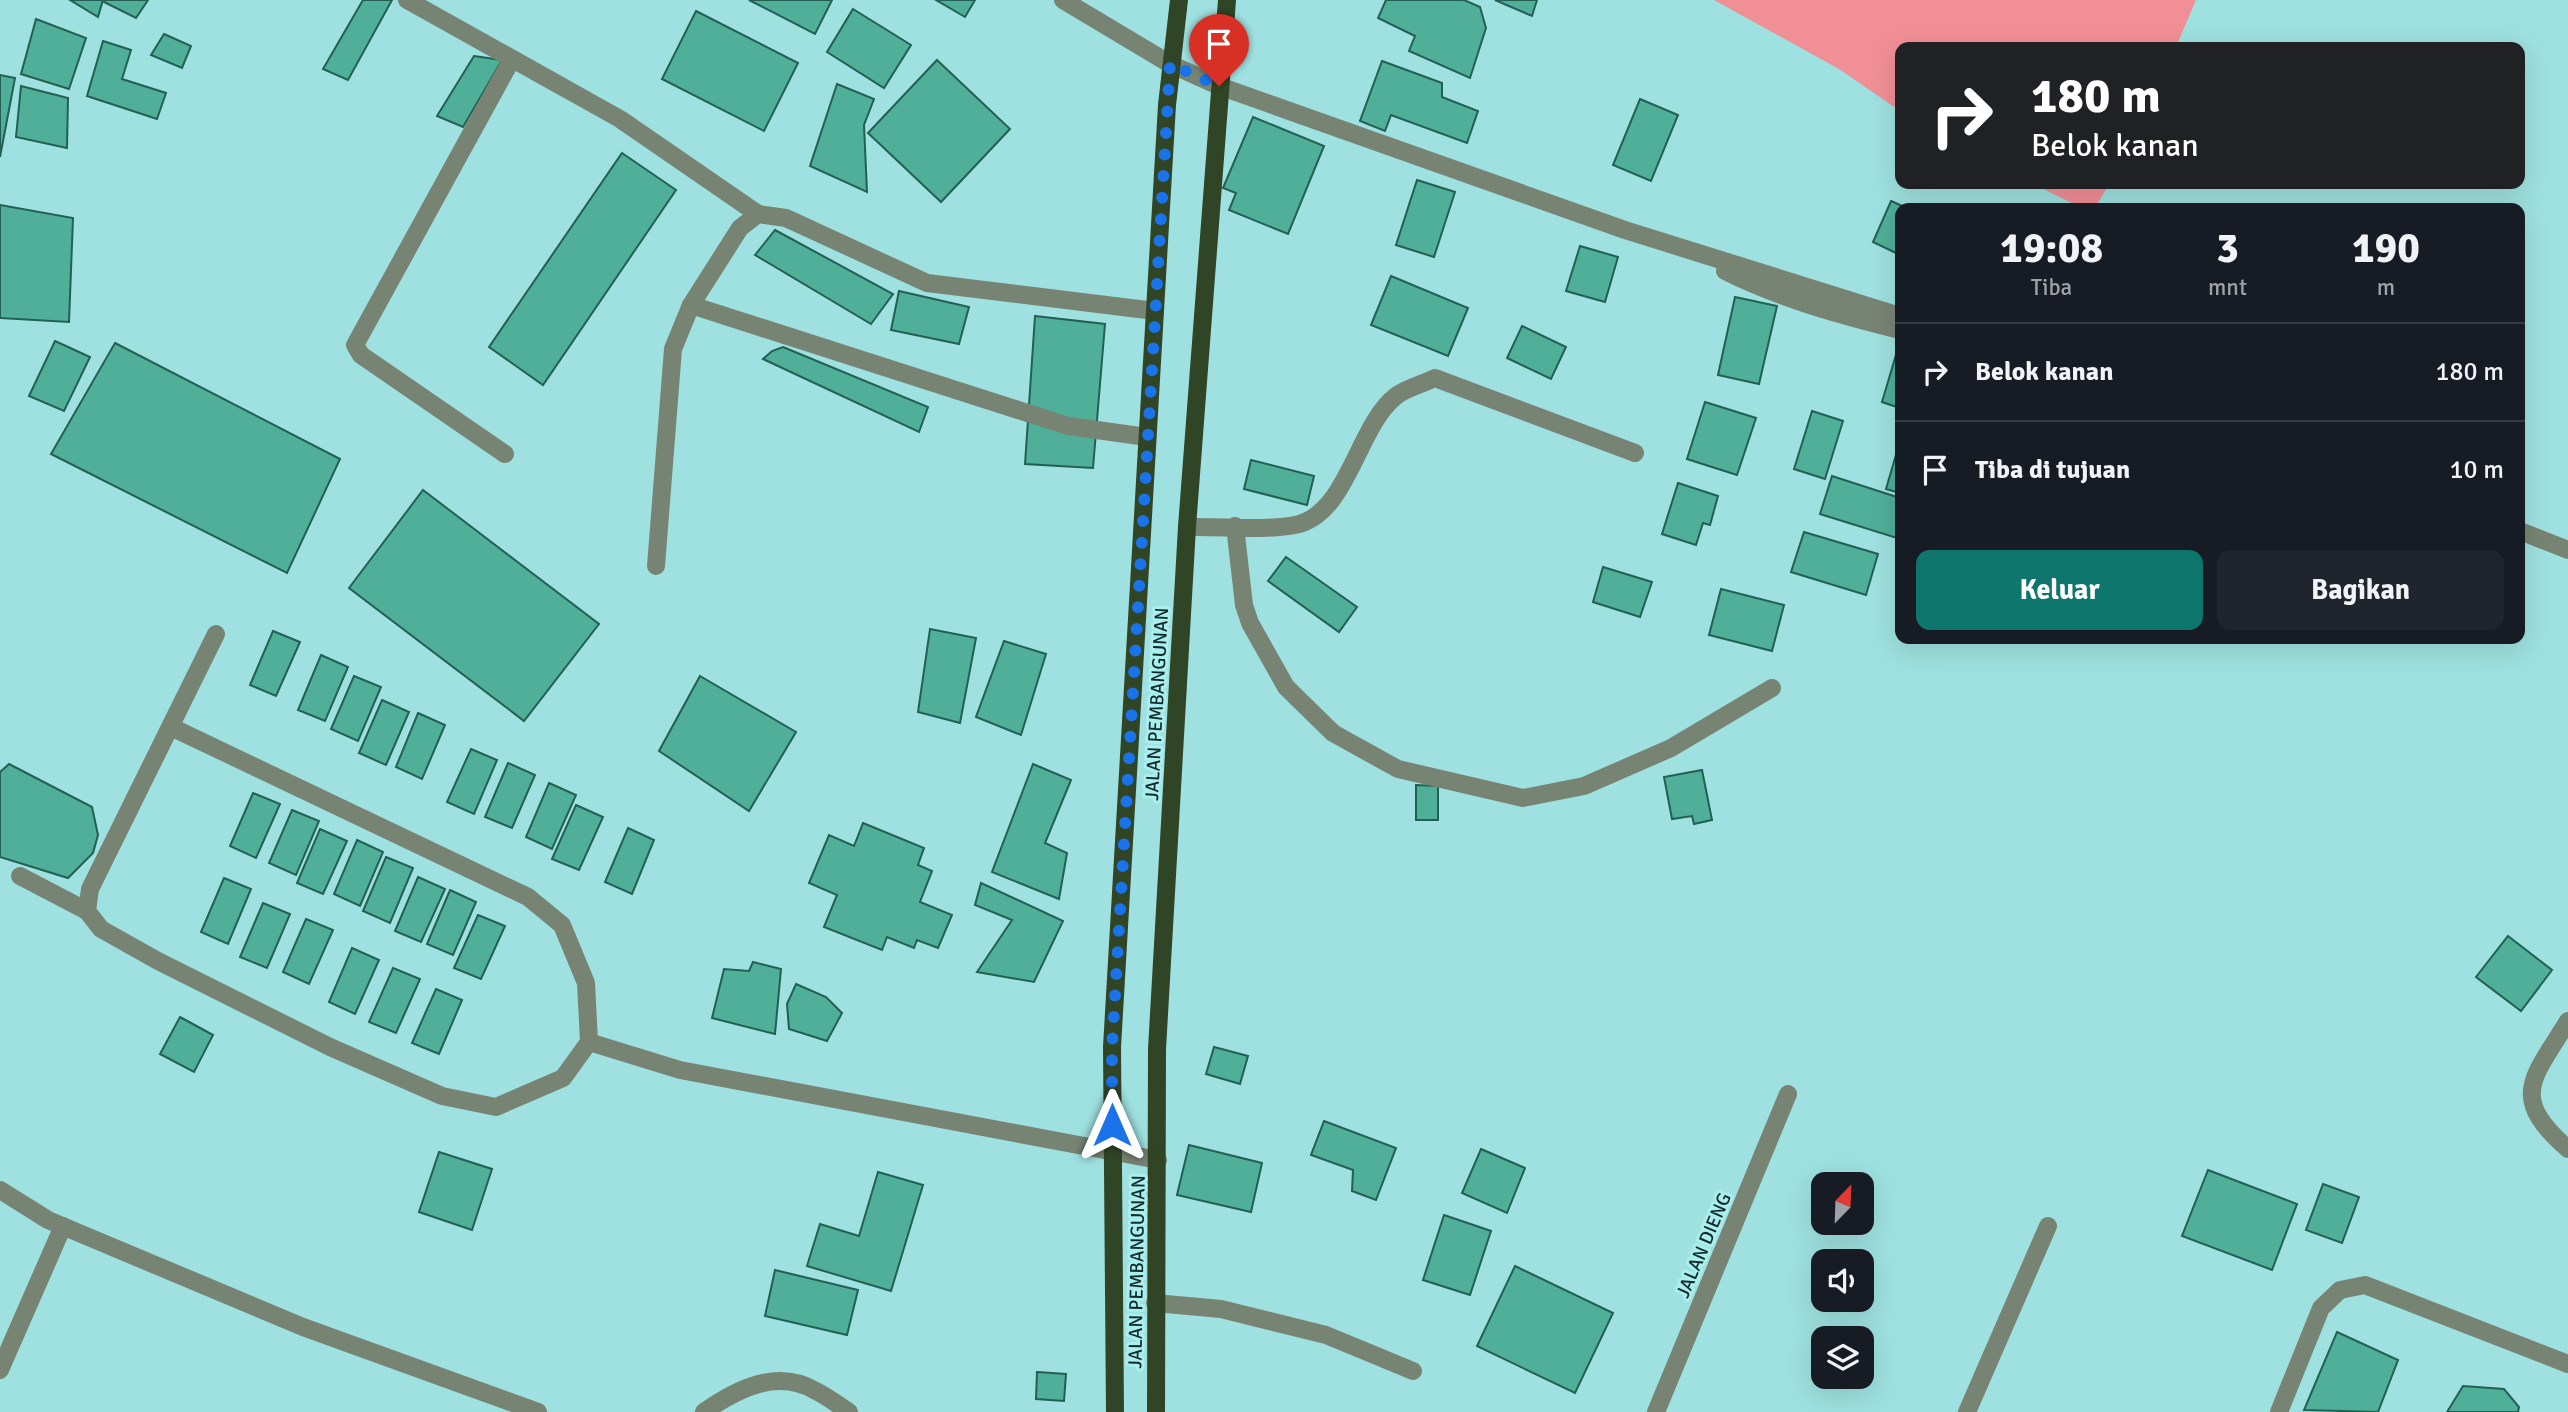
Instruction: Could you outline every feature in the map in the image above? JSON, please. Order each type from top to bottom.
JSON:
[{"type":"main road","name":"JALAN PEMBANGUNAN","points":[[1115,1412],[1112,1047],[1154,311],[1170,64],[1179,0]]},
{"type":"main road","name":"JALAN PEMBANGUNAN","points":[[1156,1412],[1157,1049],[1187,527],[1227,0]]},
{"type":"street","points":[[407,0],[620,119],[758,214],[786,218],[927,283],[1154,311]]},
{"type":"street","points":[[1063,0],[1170,64],[1219,86],[1672,245],[1895,314]]},
{"type":"street","points":[[505,454],[361,355],[355,345],[512,59]]},
{"type":"street","points":[[656,566],[673,349],[691,305],[740,228],[758,214]]},
{"type":"street","points":[[1672,245],[1760,289],[1832,313],[1895,329]]},
{"type":"street","points":[[691,305],[1068,426],[1147,437]]},
{"type":"street","points":[[1187,527],[1297,525],[1321,511],[1339,488],[1372,427],[1395,396],[1435,378],[1635,453]]},
{"type":"street","points":[[1235,526],[1247,614],[1286,687],[1332,733],[1398,769],[1523,798],[1584,786],[1671,748],[1772,688]]},
{"type":"street","points":[[2525,533],[2568,550]]},
{"type":"street","points":[[87,911],[90,889],[216,635]]},
{"type":"street","points":[[20,876],[87,911],[101,929],[158,961],[330,1047],[442,1096],[496,1107],[563,1078],[589,1042],[586,983],[562,925],[528,897],[171,727]]},
{"type":"street","points":[[2568,1021],[2534,1079],[2532,1092],[2539,1121],[2568,1149]]},
{"type":"street","points":[[589,1042],[680,1070],[1158,1160]]},
{"type":"street","name":"JALAN DIENG","points":[[1656,1412],[1788,1094]]},
{"type":"street","points":[[0,1190],[63,1226],[303,1327],[538,1412]]},
{"type":"street","points":[[0,1370],[63,1226]]},
{"type":"street","points":[[1968,1412],[2048,1226]]},
{"type":"street","points":[[2279,1412],[2321,1308],[2340,1290],[2365,1286],[2568,1364]]},
{"type":"street","points":[[1155,1303],[1221,1308],[1326,1335],[1413,1371]]},
{"type":"street","points":[[704,1412],[732,1392],[759,1383],[790,1380],[815,1390],[849,1412]]},
{"type":"shaded area","points":[[1714,0],[2196,0],[2178,42],[1895,42],[1895,108],[1839,69]]},
{"type":"shaded area","points":[[2043,189],[2106,189],[2098,203],[2072,203]]},
{"type":"building","points":[[70,0],[103,0],[98,17]]},
{"type":"building","points":[[148,0],[136,18],[104,2]]},
{"type":"building","points":[[363,0],[392,0],[348,80],[323,69]]},
{"type":"building","points":[[749,0],[832,0],[815,34]]},
{"type":"building","points":[[936,0],[975,0],[965,17]]},
{"type":"building","points":[[1386,0],[1464,0],[1480,7],[1486,28],[1470,78],[1409,51],[1415,36],[1378,18]]},
{"type":"building","points":[[1495,0],[1537,0],[1532,16]]},
{"type":"building","points":[[853,9],[911,45],[884,88],[827,52]]},
{"type":"building","points":[[696,11],[798,63],[764,131],[662,79]]},
{"type":"building","points":[[36,19],[86,38],[69,89],[21,74]]},
{"type":"building","points":[[164,34],[191,46],[182,68],[151,55]]},
{"type":"building","points":[[103,41],[131,50],[122,79],[166,93],[157,119],[87,96]]},
{"type":"building","points":[[474,56],[502,60],[463,127],[437,116]]},
{"type":"building","points":[[937,60],[1010,129],[941,202],[868,133]]},
{"type":"building","points":[[1382,61],[1442,83],[1442,97],[1478,111],[1467,143],[1391,115],[1385,131],[1360,121]]},
{"type":"building","points":[[0,75],[15,78],[0,157]]},
{"type":"building","points":[[837,84],[874,99],[864,125],[867,192],[810,166]]},
{"type":"building","points":[[21,86],[68,98],[67,148],[16,137]]},
{"type":"building","points":[[1640,99],[1678,115],[1651,181],[1613,165]]},
{"type":"building","points":[[1253,117],[1324,146],[1288,234],[1229,210],[1236,193],[1223,188]]},
{"type":"building","points":[[622,153],[676,190],[543,385],[489,347]]},
{"type":"building","points":[[1417,180],[1455,192],[1434,257],[1396,245]]},
{"type":"building","points":[[1891,201],[1896,203],[1895,253],[1873,242]]},
{"type":"building","points":[[0,205],[73,218],[69,322],[0,318]]},
{"type":"building","points":[[775,230],[893,294],[871,324],[755,255]]},
{"type":"building","points":[[1580,246],[1618,257],[1605,302],[1566,291]]},
{"type":"building","points":[[1391,276],[1468,308],[1448,356],[1371,325]]},
{"type":"building","points":[[899,291],[969,307],[959,344],[891,330]]},
{"type":"building","points":[[1735,297],[1777,306],[1759,384],[1718,375]]},
{"type":"building","points":[[1035,316],[1105,324],[1093,468],[1025,464]]},
{"type":"building","points":[[1522,326],[1566,347],[1551,379],[1507,358]]},
{"type":"building","points":[[55,341],[90,357],[64,411],[29,396]]},
{"type":"building","points":[[115,343],[340,459],[287,573],[51,454]]},
{"type":"building","points":[[783,347],[928,407],[919,432],[763,359],[772,351]]},
{"type":"building","points":[[1895,358],[1895,406],[1882,402]]},
{"type":"building","points":[[1705,402],[1756,418],[1737,475],[1687,459]]},
{"type":"building","points":[[1812,411],[1843,421],[1825,479],[1794,469]]},
{"type":"building","points":[[1895,458],[1895,492],[1886,489]]},
{"type":"building","points":[[1251,460],[1314,476],[1307,505],[1244,489]]},
{"type":"building","points":[[1832,476],[1895,496],[1895,537],[1820,514]]},
{"type":"building","points":[[1678,483],[1718,496],[1710,525],[1703,523],[1696,545],[1662,534]]},
{"type":"building","points":[[423,490],[599,624],[524,721],[349,588]]},
{"type":"building","points":[[1804,532],[1878,554],[1866,595],[1791,572]]},
{"type":"building","points":[[1286,557],[1357,607],[1339,632],[1268,581]]},
{"type":"building","points":[[1603,567],[1652,582],[1640,617],[1593,602]]},
{"type":"building","points":[[1721,589],[1784,605],[1772,651],[1709,635]]},
{"type":"building","points":[[930,629],[976,638],[960,723],[918,712]]},
{"type":"building","points":[[273,631],[300,642],[276,696],[250,685]]},
{"type":"building","points":[[1004,641],[1046,654],[1021,735],[976,717]]},
{"type":"building","points":[[321,655],[348,667],[325,721],[298,710]]},
{"type":"building","points":[[354,676],[381,687],[358,741],[331,729]]},
{"type":"building","points":[[700,676],[796,732],[749,811],[659,751]]},
{"type":"building","points":[[382,700],[409,712],[386,765],[359,753]]},
{"type":"building","points":[[418,713],[445,725],[422,779],[396,767]]},
{"type":"building","points":[[471,749],[497,760],[474,814],[447,802]]},
{"type":"building","points":[[508,763],[535,775],[512,828],[485,817]]},
{"type":"building","points":[[9,764],[92,807],[98,835],[93,853],[68,878],[0,857],[0,772]]},
{"type":"building","points":[[1033,764],[1071,780],[1045,843],[1067,853],[1059,899],[992,872]]},
{"type":"building","points":[[1702,770],[1712,820],[1694,824],[1692,816],[1672,819],[1664,777]]},
{"type":"building","points":[[549,783],[576,795],[552,849],[526,837]]},
{"type":"building","points":[[1416,785],[1438,786],[1438,820],[1416,820]]},
{"type":"building","points":[[253,793],[280,804],[256,858],[230,846]]},
{"type":"building","points":[[576,805],[603,817],[579,870],[552,859]]},
{"type":"building","points":[[292,810],[319,821],[296,875],[269,863]]},
{"type":"building","points":[[863,823],[924,848],[918,865],[932,871],[920,902],[952,915],[938,948],[917,940],[914,948],[887,937],[882,950],[824,927],[837,895],[809,883],[829,835],[854,846]]},
{"type":"building","points":[[628,828],[654,840],[632,894],[605,882]]},
{"type":"building","points":[[320,829],[347,841],[323,894],[297,883]]},
{"type":"building","points":[[357,840],[383,852],[360,906],[334,894]]},
{"type":"building","points":[[386,857],[413,868],[390,923],[363,911]]},
{"type":"building","points":[[418,877],[445,889],[421,942],[395,931]]},
{"type":"building","points":[[224,878],[251,889],[228,944],[201,932]]},
{"type":"building","points":[[981,883],[1063,921],[1034,982],[977,972],[1012,920],[975,905]]},
{"type":"building","points":[[450,890],[476,902],[453,955],[427,944]]},
{"type":"building","points":[[263,903],[290,914],[267,968],[240,957]]},
{"type":"building","points":[[478,915],[505,926],[481,979],[454,968]]},
{"type":"building","points":[[306,919],[333,930],[309,984],[283,972]]},
{"type":"building","points":[[2508,936],[2552,970],[2521,1011],[2476,977]]},
{"type":"building","points":[[352,948],[379,960],[355,1014],[329,1002]]},
{"type":"building","points":[[753,962],[781,969],[775,1034],[712,1018],[724,969],[749,971]]},
{"type":"building","points":[[393,968],[420,979],[396,1033],[369,1022]]},
{"type":"building","points":[[796,984],[826,997],[842,1013],[827,1041],[789,1029],[787,1004]]},
{"type":"building","points":[[436,989],[462,1000],[439,1054],[412,1043]]},
{"type":"building","points":[[180,1017],[213,1035],[194,1072],[160,1054]]},
{"type":"building","points":[[1214,1047],[1248,1056],[1240,1084],[1206,1074]]},
{"type":"building","points":[[1324,1121],[1396,1148],[1376,1200],[1352,1191],[1353,1170],[1311,1155]]},
{"type":"building","points":[[1189,1145],[1262,1163],[1251,1212],[1177,1195]]},
{"type":"building","points":[[1481,1149],[1525,1168],[1507,1213],[1462,1193]]},
{"type":"building","points":[[439,1152],[492,1169],[472,1230],[419,1212]]},
{"type":"building","points":[[2208,1170],[2297,1204],[2272,1270],[2182,1236]]},
{"type":"building","points":[[878,1172],[923,1185],[891,1291],[807,1266],[820,1224],[859,1236]]},
{"type":"building","points":[[2323,1184],[2359,1197],[2342,1243],[2306,1230]]},
{"type":"building","points":[[1444,1215],[1491,1231],[1470,1295],[1423,1280]]},
{"type":"building","points":[[1515,1266],[1613,1313],[1575,1393],[1477,1346]]},
{"type":"building","points":[[775,1270],[858,1290],[847,1335],[765,1316]]},
{"type":"building","points":[[2337,1332],[2398,1360],[2378,1412],[2304,1410]]},
{"type":"building","points":[[1037,1372],[1066,1374],[1064,1401],[1036,1399]]},
{"type":"building","points":[[2463,1386],[2504,1389],[2519,1407],[2518,1412],[2447,1412]]},
{"type":"route","points":[[1112,1125],[1112,1047],[1170,64],[1219,86]]}]
